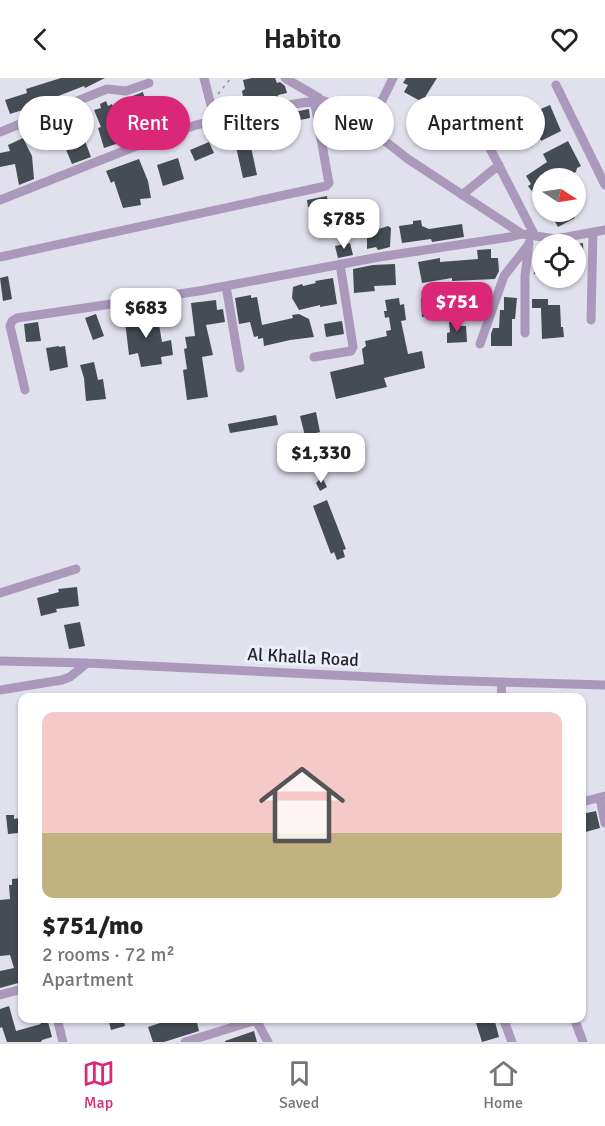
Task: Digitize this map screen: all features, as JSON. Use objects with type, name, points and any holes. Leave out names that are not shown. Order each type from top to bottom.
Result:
[{"type":"street","points":[[204,78],[209,96]]},
{"type":"street","points":[[285,78],[313,96]]},
{"type":"street","points":[[384,96],[393,78]]},
{"type":"street","points":[[0,132],[107,89],[126,91],[149,83]]},
{"type":"street","points":[[556,85],[605,185]]},
{"type":"street","points":[[0,200],[154,139],[202,125]]},
{"type":"street","points":[[394,148],[462,195],[529,237]]},
{"type":"street","points":[[0,257],[326,186],[329,183],[324,150]]},
{"type":"street","points":[[491,150],[529,237],[525,276],[525,333]]},
{"type":"street","points":[[462,195],[499,165]]},
{"type":"street","points":[[26,390],[10,326],[17,318],[225,286],[340,264],[529,237],[556,239],[605,230]]},
{"type":"street","points":[[591,320],[593,232]]},
{"type":"street","points":[[480,344],[504,276],[529,237]]},
{"type":"street","points":[[314,357],[351,351],[353,347],[340,264]]},
{"type":"street","points":[[225,286],[240,368]]},
{"type":"street","points":[[0,593],[76,569]]},
{"type":"street","name":"Al Khalla Road","points":[[0,661],[605,685]]},
{"type":"street","points":[[0,690],[62,680],[87,663]]},
{"type":"street","points":[[501,682],[502,693]]},
{"type":"street","points":[[586,801],[602,797],[605,823]]},
{"type":"street","points":[[0,994],[18,989]]},
{"type":"street","points":[[58,1023],[63,1042]]},
{"type":"street","points":[[185,1042],[244,1023]]},
{"type":"street","points":[[259,1023],[267,1042]]},
{"type":"street","points":[[505,1023],[512,1042]]},
{"type":"street","points":[[576,1023],[584,1042]]},
{"type":"path","points":[[217,96],[231,78]]},
{"type":"building","points":[[61,78],[105,78],[85,88],[84,86],[58,96],[18,96],[18,111],[10,114],[5,100],[27,93],[26,89]]},
{"type":"building","points":[[275,78],[277,83],[280,82],[285,86],[287,93],[278,96],[243,96],[242,91],[245,89],[243,80]]},
{"type":"building","points":[[406,78],[437,78],[426,96],[411,96],[404,92],[408,85],[403,83]]},
{"type":"building","points":[[143,92],[144,96],[133,96]]},
{"type":"building","points":[[106,101],[106,147],[104,148],[98,128],[101,127],[94,110],[101,108],[100,104]]},
{"type":"building","points":[[550,105],[561,131],[545,139],[545,107]]},
{"type":"building","points":[[309,109],[310,118],[301,120],[301,111]]},
{"type":"building","points":[[18,140],[18,150],[29,150],[32,156],[34,179],[19,185],[15,164],[0,167],[0,153],[10,151],[8,145]]},
{"type":"building","points":[[568,141],[581,166],[577,168],[538,168],[547,162],[543,154]]},
{"type":"building","points":[[202,145],[202,150],[213,150],[214,153],[195,161],[190,150]]},
{"type":"building","points":[[66,150],[88,150],[91,157],[72,164]]},
{"type":"building","points":[[237,150],[252,150],[257,175],[243,178]]},
{"type":"building","points":[[178,158],[184,179],[163,186],[157,165]]},
{"type":"building","points":[[139,159],[148,181],[151,198],[140,199],[141,205],[123,208],[114,181],[111,183],[106,171]]},
{"type":"building","points":[[532,172],[532,191],[528,186],[531,184],[526,176]]},
{"type":"building","points":[[327,196],[328,204],[308,207],[307,200]]},
{"type":"building","points":[[421,220],[422,226],[429,229],[462,224],[464,237],[432,242],[431,239],[402,243],[399,226]]},
{"type":"building","points":[[555,222],[567,222],[558,227]]},
{"type":"building","points":[[388,226],[391,228],[390,247],[378,250],[376,247],[367,249],[367,233]]},
{"type":"building","points":[[350,243],[353,255],[338,258],[335,246]]},
{"type":"building","points":[[491,249],[491,258],[498,258],[499,271],[495,279],[452,281],[452,278],[422,283],[418,262],[440,258],[440,262],[478,259],[477,250]]},
{"type":"building","points":[[395,264],[396,285],[374,286],[375,291],[354,293],[353,269]]},
{"type":"building","points":[[8,276],[12,299],[3,301],[0,278]]},
{"type":"building","points":[[333,278],[337,304],[299,310],[292,298],[293,287]]},
{"type":"building","points":[[251,295],[251,298],[257,297],[262,325],[293,318],[292,315],[299,314],[309,319],[314,337],[264,346],[263,338],[254,337],[250,322],[239,324],[235,298]]},
{"type":"building","points":[[447,295],[449,315],[422,317],[421,298]]},
{"type":"building","points":[[504,297],[517,298],[515,319],[512,319],[512,346],[491,346],[493,328],[499,328],[500,310],[504,310]]},
{"type":"building","points":[[399,298],[400,305],[404,304],[406,320],[401,321],[408,354],[422,351],[425,368],[384,378],[387,387],[336,399],[330,372],[364,364],[362,349],[366,346],[365,341],[387,336],[386,331],[391,330],[389,317],[385,318],[384,311],[387,311],[385,300]]},
{"type":"building","points":[[532,299],[548,299],[548,305],[560,305],[564,337],[542,339],[541,308],[532,308]]},
{"type":"building","points":[[216,300],[217,310],[223,309],[225,322],[206,325],[213,355],[202,357],[208,397],[187,400],[183,370],[187,369],[185,337],[195,336],[191,303]]},
{"type":"building","points":[[132,312],[133,317],[157,313],[162,342],[171,340],[173,355],[161,357],[162,364],[141,367],[138,353],[129,355],[124,313]]},
{"type":"building","points":[[96,314],[104,336],[93,340],[85,318]]},
{"type":"building","points":[[342,321],[344,334],[326,337],[324,324]]},
{"type":"building","points":[[459,321],[460,326],[466,326],[467,342],[447,343],[447,333],[450,332],[449,322]]},
{"type":"building","points":[[38,322],[41,341],[26,342],[24,324]]},
{"type":"building","points":[[65,346],[68,367],[50,371],[46,348]]},
{"type":"building","points":[[94,362],[98,380],[103,379],[106,399],[86,401],[84,378],[80,365]]},
{"type":"building","points":[[316,412],[320,432],[305,436],[300,416]]},
{"type":"building","points":[[276,415],[278,425],[230,433],[228,424]]},
{"type":"building","points":[[322,477],[327,487],[320,491],[316,483]]},
{"type":"building","points":[[327,500],[346,549],[343,550],[345,557],[337,560],[334,552],[331,554],[313,506]]},
{"type":"building","points":[[77,587],[79,606],[56,609],[57,612],[41,616],[37,598],[59,592],[58,589]]},
{"type":"building","points":[[80,622],[85,646],[69,649],[64,625]]},
{"type":"building","points":[[596,811],[600,828],[586,832],[586,813]]},
{"type":"building","points":[[6,815],[14,815],[14,819],[18,818],[18,833],[8,834]]},
{"type":"building","points":[[18,878],[18,983],[0,988],[0,971],[14,968],[10,955],[0,956],[0,900],[10,899],[9,885],[12,885],[12,879]]},
{"type":"building","points":[[9,1006],[16,1031],[41,1023],[48,1023],[52,1037],[41,1042],[7,1042],[2,1027],[0,1028],[0,1009]]},
{"type":"building","points":[[109,1023],[124,1023],[125,1026],[111,1030]]},
{"type":"building","points":[[160,1023],[197,1023],[199,1031],[164,1042],[153,1042],[148,1027]]},
{"type":"building","points":[[476,1023],[495,1023],[499,1037],[482,1042]]},
{"type":"building","points":[[254,1031],[257,1042],[225,1042],[225,1041]]}]
